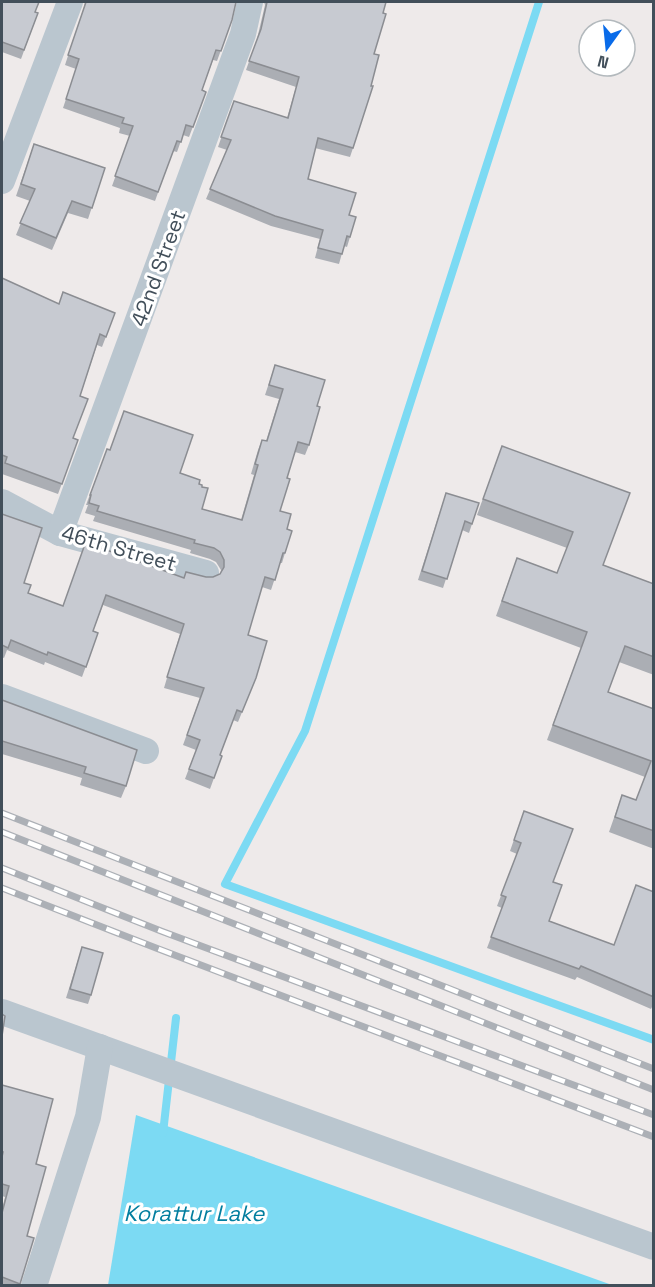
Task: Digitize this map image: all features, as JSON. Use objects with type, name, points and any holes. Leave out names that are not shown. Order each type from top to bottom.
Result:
[{"type":"street","points":[[2,181],[70,2]]},
{"type":"street","name":"42nd Street","points":[[60,533],[243,34],[250,2]]},
{"type":"street","name":"46th Street","points":[[2,502],[60,533],[206,573]]},
{"type":"street","points":[[2,697],[146,751]]},
{"type":"street","points":[[2,1012],[654,1247]]},
{"type":"street","points":[[34,1286],[88,1117],[100,1047]]},
{"type":"water","name":"Korattur Lake","points":[[136,1115],[612,1285],[108,1285]]},
{"type":"building","points":[[2,2],[39,2],[35,12],[38,13],[24,50],[2,42]]},
{"type":"building","points":[[86,2],[236,2],[221,51],[216,50],[202,90],[206,92],[193,127],[186,125],[181,142],[177,141],[158,192],[115,176],[133,126],[122,123],[124,118],[66,99],[79,59],[68,55]]},
{"type":"building","points":[[267,2],[386,2],[383,13],[386,14],[374,54],[379,55],[371,86],[373,86],[353,148],[318,138],[308,179],[356,193],[349,215],[356,217],[342,254],[318,248],[323,230],[275,216],[210,189],[231,140],[221,137],[234,101],[288,118],[299,77],[249,61],[261,29]]},
{"type":"building","points":[[34,144],[105,168],[92,208],[72,201],[56,238],[20,223],[35,189],[21,184]]},
{"type":"building","points":[[2,278],[59,304],[63,292],[115,313],[106,337],[100,334],[80,396],[88,399],[73,438],[78,440],[62,484],[5,463],[7,457],[2,455]]},
{"type":"building","points":[[275,365],[325,380],[309,445],[298,442],[287,478],[290,479],[280,511],[291,514],[287,529],[292,531],[275,580],[265,577],[248,635],[267,641],[256,678],[242,712],[237,710],[214,778],[189,769],[200,740],[187,735],[204,688],[167,677],[184,624],[106,595],[93,631],[98,633],[86,667],[48,652],[47,655],[11,640],[8,648],[2,645],[2,514],[42,528],[24,583],[31,585],[28,593],[63,606],[85,544],[184,578],[186,572],[206,577],[220,574],[224,567],[224,560],[220,552],[214,548],[194,543],[195,540],[97,511],[99,506],[89,503],[90,495],[124,411],[193,435],[180,473],[200,480],[199,484],[202,487],[208,488],[202,509],[242,520],[258,465],[255,464],[262,440],[267,441],[283,389],[269,385]]},
{"type":"building","points":[[502,446],[630,493],[603,565],[654,584],[654,657],[625,646],[608,692],[654,709],[654,831],[615,817],[622,795],[636,800],[651,761],[553,725],[587,632],[502,601],[517,558],[557,573],[573,532],[483,499]]},
{"type":"building","points":[[446,493],[479,503],[472,524],[465,521],[447,579],[422,571]]},
{"type":"building","points":[[2,700],[137,750],[126,786],[84,773],[86,767],[2,741]]},
{"type":"building","points":[[524,811],[573,829],[553,882],[562,885],[549,921],[614,945],[636,885],[654,892],[654,997],[581,966],[579,969],[491,937],[506,897],[501,895],[521,843],[514,840]]},
{"type":"building","points":[[82,947],[103,953],[91,995],[70,989]]},
{"type":"building","points":[[2,1014],[5,1016],[2,1036]]},
{"type":"building","points":[[2,1085],[53,1099],[36,1164],[46,1167],[27,1236],[34,1238],[20,1284],[2,1277],[2,1213],[9,1186],[2,1184]]},
{"type":"waterway","points":[[539,2],[305,731],[225,884],[654,1040]]},
{"type":"waterway","points":[[163,1133],[176,1018]]},
{"type":"railway","points":[[2,813],[654,1069]]},
{"type":"railway","points":[[2,832],[654,1090]]},
{"type":"railway","points":[[2,868],[161,931],[654,1115]]},
{"type":"railway","points":[[2,888],[654,1137]]}]
